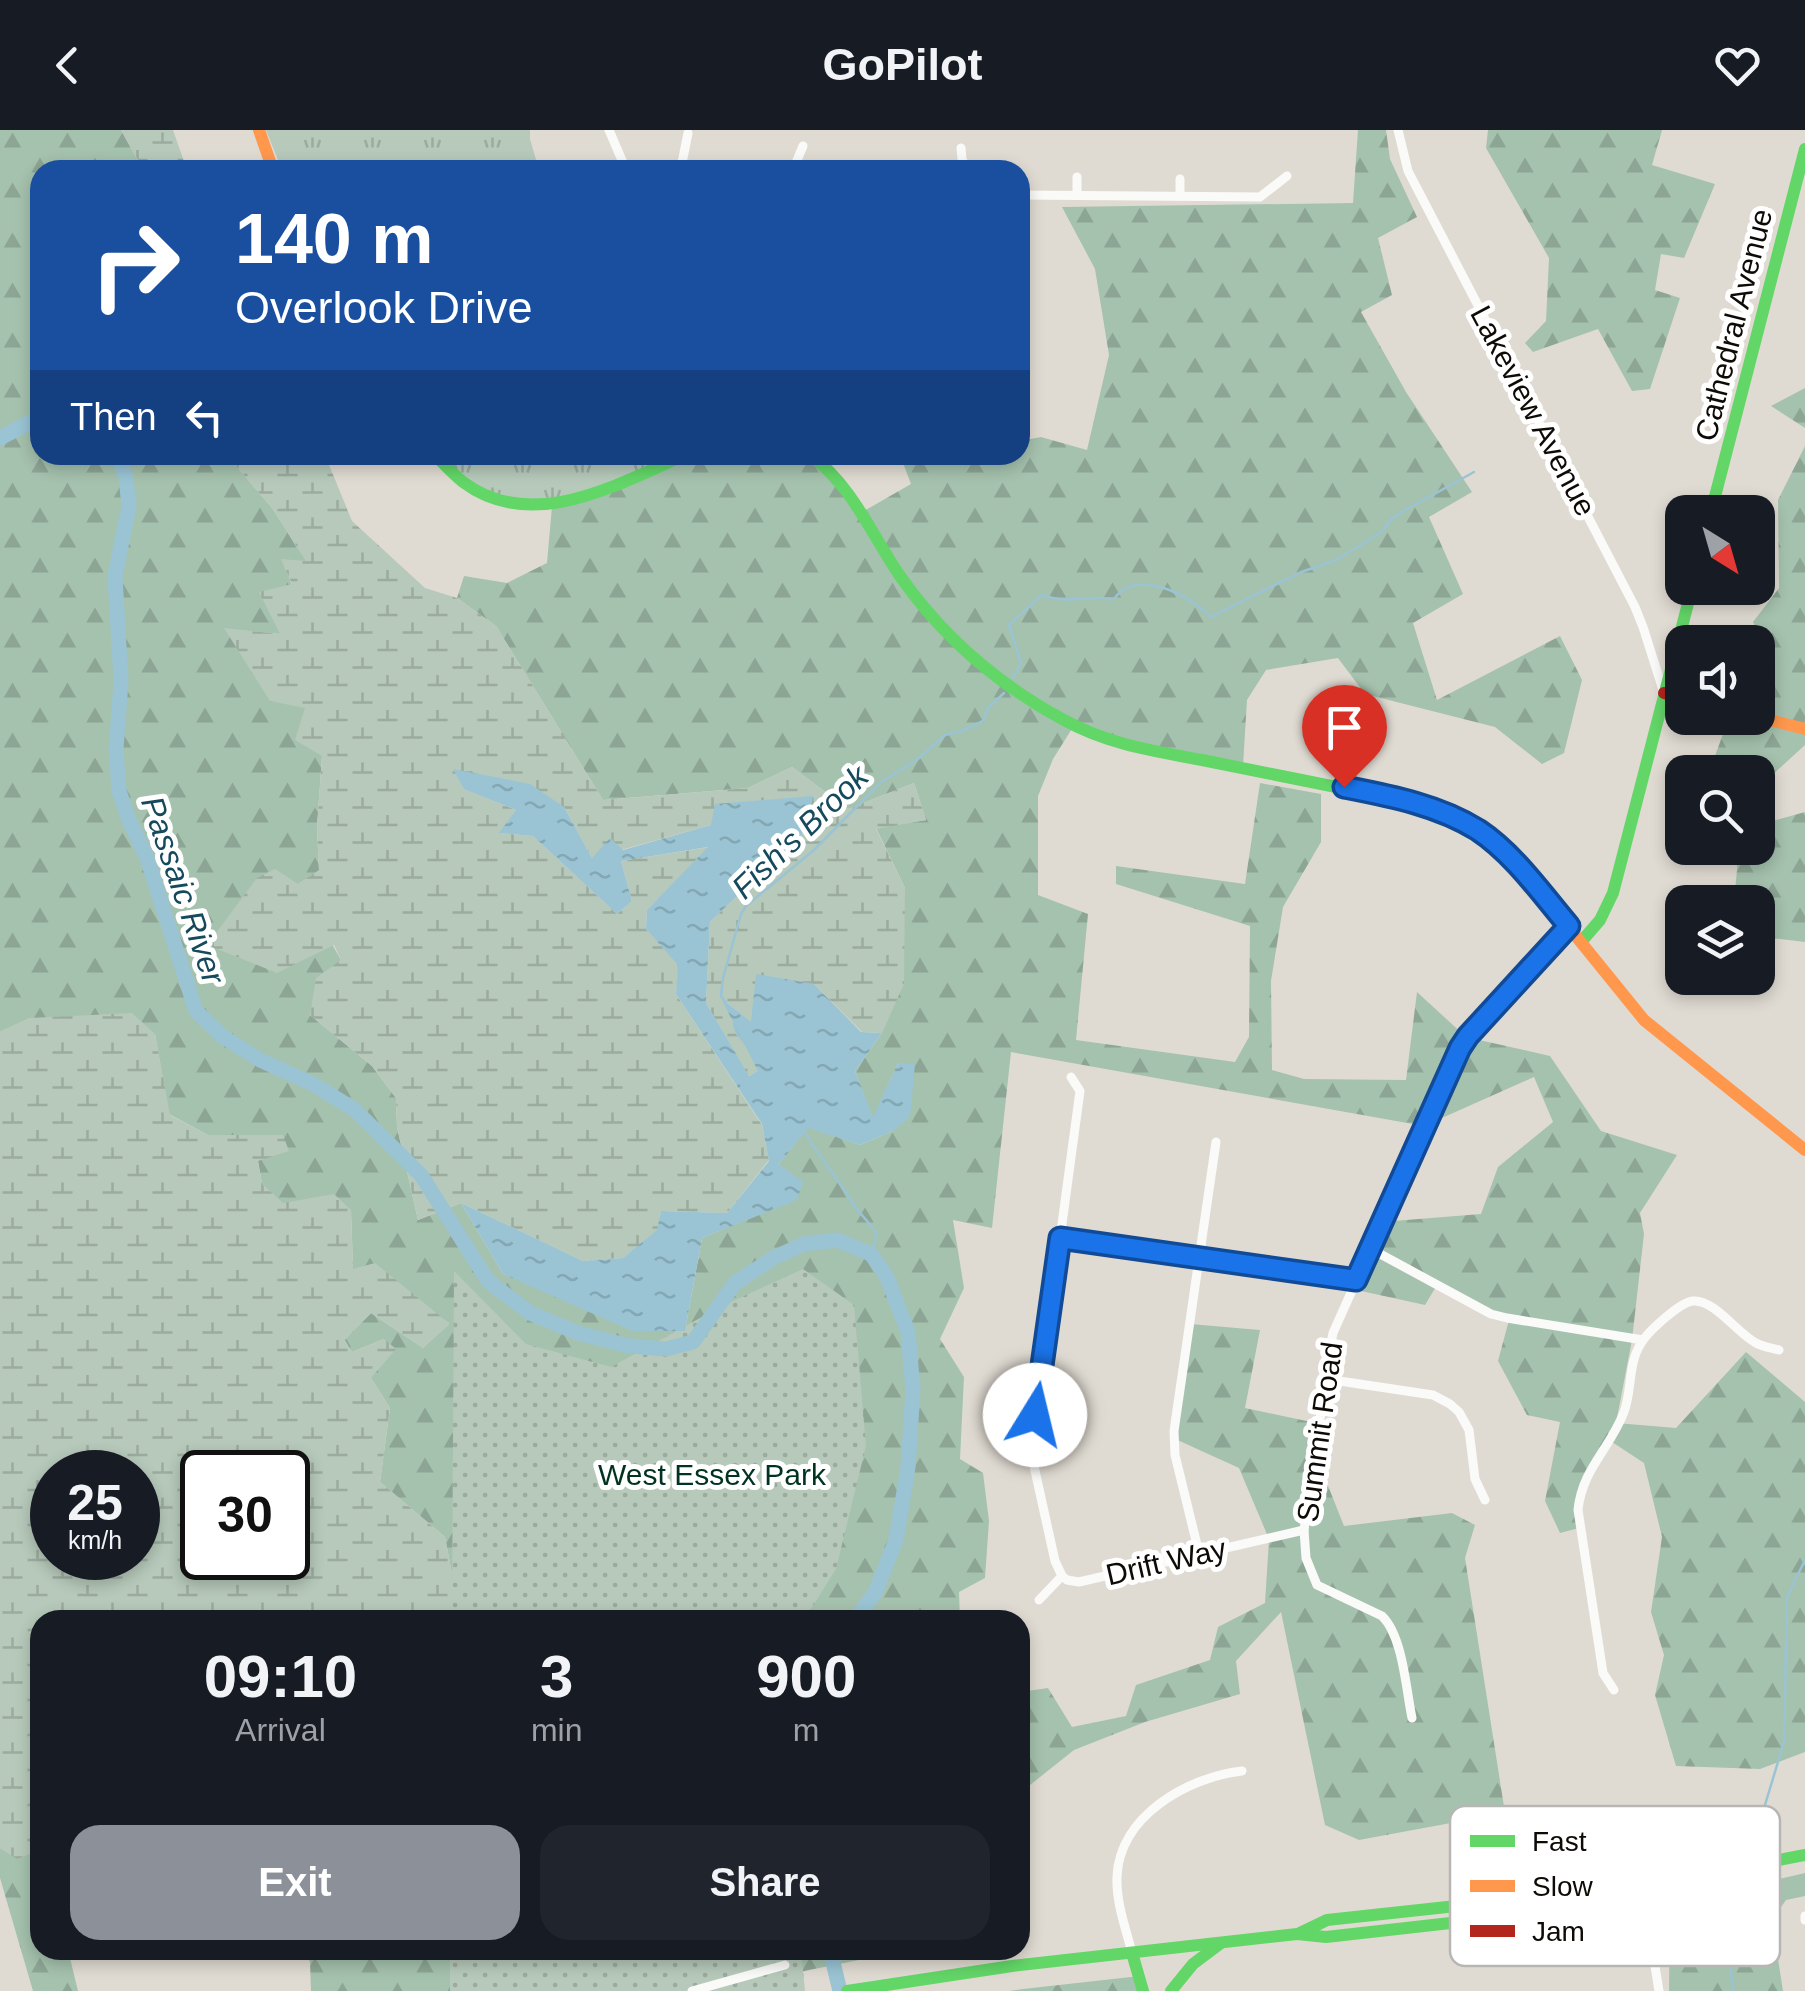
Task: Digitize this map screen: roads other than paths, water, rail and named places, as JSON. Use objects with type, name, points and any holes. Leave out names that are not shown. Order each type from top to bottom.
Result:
[{"type":"street","points":[[259,130],[270,160]]},
{"type":"street","points":[[609,130],[622,160]]},
{"type":"street","name":"Lakeview Avenue","points":[[1398,130],[1408,171],[1634,607],[1664,693]]},
{"type":"street","points":[[687,160],[688,133]]},
{"type":"street","points":[[797,160],[803,146]]},
{"type":"street","points":[[960,148],[963,160]]},
{"type":"street","name":"Cathedral Avenue","points":[[1715,495],[1805,149]]},
{"type":"street","points":[[1030,195],[1260,197],[1287,176]]},
{"type":"street","points":[[1077,177],[1078,195]]},
{"type":"street","points":[[1180,180],[1180,196]]},
{"type":"street","points":[[444,465],[476,490],[510,502],[546,506],[590,496],[661,465]]},
{"type":"street","points":[[825,465],[836,476],[920,603],[948,635],[985,667],[1081,730],[1119,744],[1380,794],[1464,823],[1494,843],[1530,880],[1644,1020],[1805,1150]]},
{"type":"street","points":[[1581,942],[1610,903],[1687,605]]},
{"type":"street","points":[[1775,721],[1805,729]]},
{"type":"street","points":[[1569,926],[1460,1048],[1371,1249],[1491,1314],[1643,1340]]},
{"type":"street","points":[[1062,1576],[1055,1560],[1032,1445],[1080,1092],[1071,1077]]},
{"type":"street","points":[[1199,1553],[1174,1443],[1216,1142]]},
{"type":"street","points":[[1060,1238],[1356,1280]]},
{"type":"street","name":"Summit Road","points":[[1371,1249],[1333,1334],[1304,1530],[1306,1558],[1318,1584],[1382,1616],[1394,1630],[1412,1718]]},
{"type":"street","points":[[1614,1690],[1603,1670],[1578,1510],[1588,1473],[1624,1411],[1635,1357],[1643,1340],[1682,1305],[1694,1301],[1706,1304],[1756,1344],[1779,1350]]},
{"type":"street","points":[[1326,1379],[1432,1395],[1450,1404],[1469,1430],[1476,1479],[1485,1500]]},
{"type":"street","name":"Drift Way","points":[[1039,1600],[1062,1576],[1079,1582],[1304,1530]]},
{"type":"street","points":[[1143,1991],[1118,1894],[1122,1848],[1163,1800],[1192,1783],[1242,1771]]},
{"type":"street","points":[[1780,1860],[1805,1855]]},
{"type":"street","points":[[847,1991],[1012,1966],[1298,1934],[1326,1936],[1450,1923]]},
{"type":"street","points":[[1171,1991],[1195,1963],[1222,1943]]},
{"type":"street","points":[[692,1991],[785,1965]]},
{"type":"street","points":[[1655,1966],[1659,1991]]},
{"type":"water","points":[[453,769],[530,784],[564,807],[592,858],[610,838],[623,850],[711,825],[715,804],[813,796],[807,829],[710,922],[706,1003],[749,1076],[758,1071],[721,998],[751,1022],[756,974],[814,984],[861,1032],[882,1033],[855,1071],[873,1117],[898,1063],[915,1064],[910,1117],[893,1131],[860,1145],[808,1128],[779,1164],[803,1182],[797,1200],[702,1238],[685,1331],[632,1331],[503,1274],[461,1203],[583,1261],[623,1258],[657,1230],[661,1211],[727,1213],[769,1161],[762,1124],[676,994],[678,965],[646,929],[647,910],[708,847],[621,861],[632,901],[617,914],[533,836],[499,833],[516,810],[464,789]]},
{"type":"waterway","name":"Passaic River","points":[[0,438],[30,422]]},
{"type":"waterway","name":"Passaic River","points":[[121,465],[129,506],[115,576],[121,682],[116,749],[119,791],[147,858],[196,1011],[222,1036],[260,1060],[313,1084],[355,1110],[421,1175],[488,1281],[530,1313],[578,1333],[629,1346],[666,1349],[693,1342],[735,1283],[775,1257],[804,1244],[837,1240],[871,1254],[887,1277],[908,1332],[913,1390],[908,1467],[896,1540],[875,1593],[862,1610]]},
{"type":"waterway","name":"Fish's Brook","points":[[1013,678],[1021,663],[1009,625],[1042,595],[1059,599],[1114,599],[1136,585],[1149,585],[1177,593],[1211,617],[1301,572],[1334,561],[1382,532],[1402,512],[1474,472]]},
{"type":"waterway","name":"Fish's Brook","points":[[726,1003],[721,996],[723,978],[746,906],[814,850],[881,782],[918,759],[945,735],[983,721],[988,708],[1004,693]]},
{"type":"waterway","name":"Fish's Brook","points":[[734,1024],[745,1043]]},
{"type":"waterway","name":"Fish's Brook","points":[[805,1133],[877,1235],[871,1254]]},
{"type":"waterway","points":[[1765,1806],[1784,1742],[1787,1597],[1805,1560]]},
{"type":"waterway","name":"Passaic River","points":[[832,1960],[840,1991]]},
{"type":"waterway","points":[[1730,1966],[1733,1991]]},
{"type":"park label","name":"West Essex Park","points":[[712,1475]]}]
